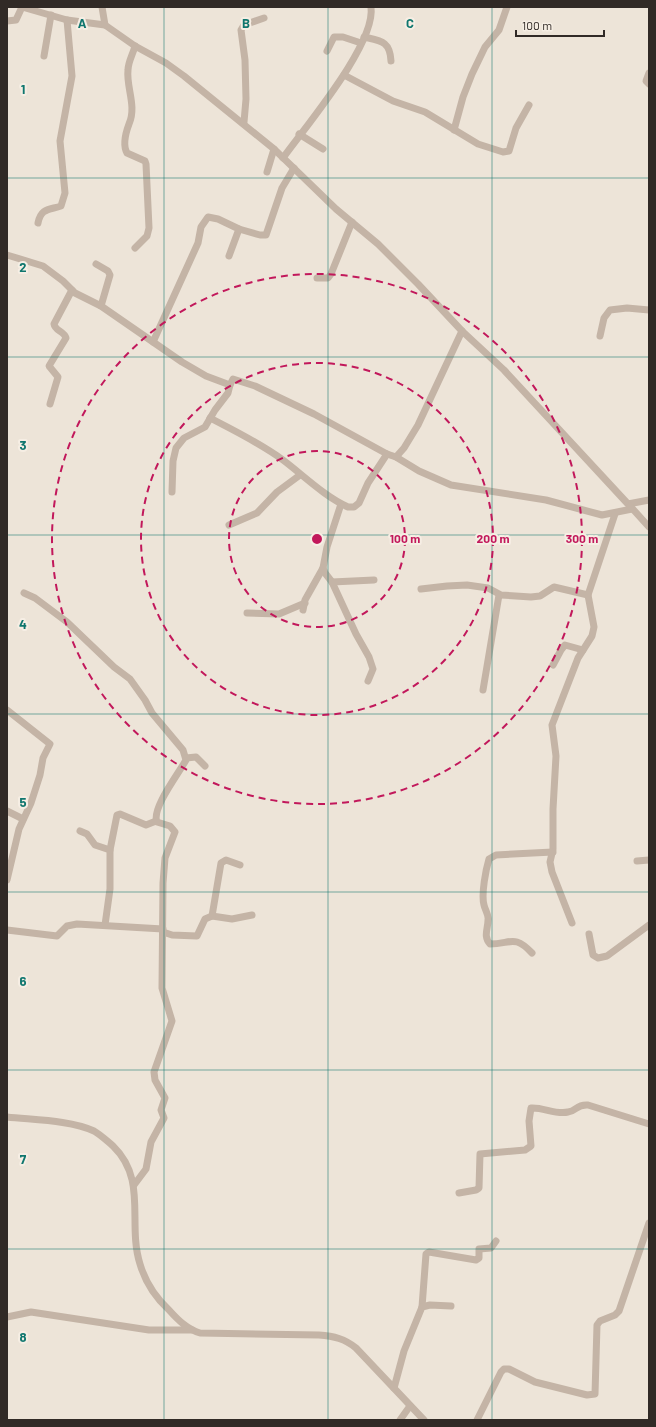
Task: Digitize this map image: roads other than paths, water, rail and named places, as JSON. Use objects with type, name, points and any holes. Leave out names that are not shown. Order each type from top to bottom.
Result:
[{"type":"street","points":[[7,22],[16,20],[22,7],[67,20],[105,25],[135,46],[162,60],[244,122],[274,148],[282,158],[410,275],[462,331],[504,370],[649,527]]},
{"type":"street","points":[[102,7],[105,25]]},
{"type":"street","points":[[282,158],[344,75],[362,40],[371,16],[371,7]]},
{"type":"street","points":[[454,130],[463,97],[472,74],[485,47],[499,30],[507,7]]},
{"type":"street","points":[[44,56],[50,15]]},
{"type":"street","points":[[244,122],[246,99],[245,60],[241,30],[244,25],[264,18]]},
{"type":"street","points":[[38,223],[41,214],[46,209],[61,206],[65,193],[60,141],[72,76],[67,20]]},
{"type":"street","points":[[326,51],[334,37],[378,40],[387,45],[390,50],[391,61]]},
{"type":"street","points":[[135,46],[128,71],[131,105],[129,124],[126,128],[125,152],[130,156],[145,161],[146,164],[149,228],[147,236],[135,248]]},
{"type":"street","points":[[649,73],[646,80],[649,84]]},
{"type":"street","points":[[344,75],[393,101],[426,112],[478,144],[506,152],[509,149],[522,114],[529,105]]},
{"type":"street","points":[[300,134],[323,149]]},
{"type":"street","points":[[267,172],[274,148]]},
{"type":"street","points":[[153,342],[198,243],[204,221],[208,217],[212,217],[260,235],[267,233],[282,188],[294,168]]},
{"type":"street","points":[[317,278],[328,278],[331,274],[352,222]]},
{"type":"street","points":[[228,256],[239,228]]},
{"type":"street","points":[[7,255],[43,266],[72,290],[101,306],[206,376],[230,385]]},
{"type":"street","points":[[96,264],[108,271],[110,275],[101,306]]},
{"type":"street","points":[[50,404],[58,377],[49,366],[66,338],[64,333],[55,328],[54,324],[72,290]]},
{"type":"street","points":[[600,336],[604,318],[610,310],[627,308],[649,310]]},
{"type":"street","points":[[396,457],[404,448],[418,425],[462,331]]},
{"type":"street","points":[[172,492],[173,466],[176,448],[184,438],[205,427],[228,392],[233,379],[256,386],[314,414],[387,454],[396,457],[419,471],[451,485],[546,500],[593,514],[615,514],[649,500]]},
{"type":"street","points":[[210,418],[262,446],[282,459],[300,475],[341,504],[350,507],[358,504],[370,479],[387,454]]},
{"type":"street","points":[[229,525],[257,513],[277,492],[300,475]]},
{"type":"street","points":[[247,614],[279,614],[304,606],[323,568],[327,547],[341,504]]},
{"type":"street","points":[[572,923],[552,872],[550,862],[553,852],[553,802],[556,756],[552,725],[583,650],[590,642],[594,632],[588,595],[615,514]]},
{"type":"street","points":[[323,568],[332,582],[371,661],[373,669],[368,681]]},
{"type":"street","points":[[332,582],[374,580]]},
{"type":"street","points":[[421,589],[447,586],[466,586],[488,588],[499,595],[539,596],[554,587],[588,595]]},
{"type":"street","points":[[24,593],[35,598],[67,622],[114,667],[130,679],[146,700],[152,713],[182,750],[186,758]]},
{"type":"street","points":[[483,690],[499,595]]},
{"type":"street","points":[[553,665],[561,650],[566,646],[583,650]]},
{"type":"street","points":[[7,710],[50,744],[43,758],[40,775],[31,803],[23,819],[7,880]]},
{"type":"street","points":[[186,758],[196,758],[205,766]]},
{"type":"street","points":[[156,821],[156,816],[161,802],[186,758]]},
{"type":"street","points":[[7,811],[23,819]]},
{"type":"street","points":[[105,925],[110,889],[110,850],[117,815],[120,814],[146,825],[156,821],[170,826],[175,832],[164,866],[162,988],[172,1021],[154,1072],[155,1080],[165,1098],[161,1110],[164,1118],[151,1142],[146,1169],[134,1185]]},
{"type":"street","points":[[80,831],[87,834],[95,845],[110,850]]},
{"type":"street","points":[[532,953],[518,942],[489,943],[486,932],[488,920],[483,904],[487,867],[489,859],[496,855],[553,852]]},
{"type":"street","points":[[212,916],[221,863],[226,860],[240,865]]},
{"type":"street","points":[[637,861],[649,860]]},
{"type":"street","points":[[7,930],[57,936],[69,925],[105,925],[163,930],[195,936],[198,934],[205,919],[212,916],[232,919],[252,915]]},
{"type":"street","points":[[589,934],[593,955],[598,958],[607,956],[649,925]]},
{"type":"street","points":[[459,1193],[476,1190],[479,1188],[480,1154],[525,1150],[531,1146],[529,1121],[531,1108],[565,1113],[571,1112],[581,1105],[588,1105],[649,1124]]},
{"type":"street","points":[[7,1117],[76,1125],[93,1130],[101,1135],[118,1152],[127,1163],[134,1185],[140,1264],[147,1281],[157,1298],[179,1320],[192,1330],[200,1333],[319,1334],[336,1337],[349,1342],[424,1420]]},
{"type":"street","points":[[478,1420],[501,1372],[504,1369],[535,1382],[587,1395],[595,1394],[598,1322],[615,1315],[619,1310],[649,1223]]},
{"type":"street","points":[[394,1388],[404,1351],[422,1307],[426,1254],[429,1252],[476,1260],[479,1258],[479,1249],[491,1248],[496,1242]]},
{"type":"street","points":[[422,1307],[426,1305],[451,1306]]},
{"type":"street","points":[[7,1317],[31,1312],[149,1330],[192,1330]]},
{"type":"street","points":[[400,1420],[410,1406]]}]
